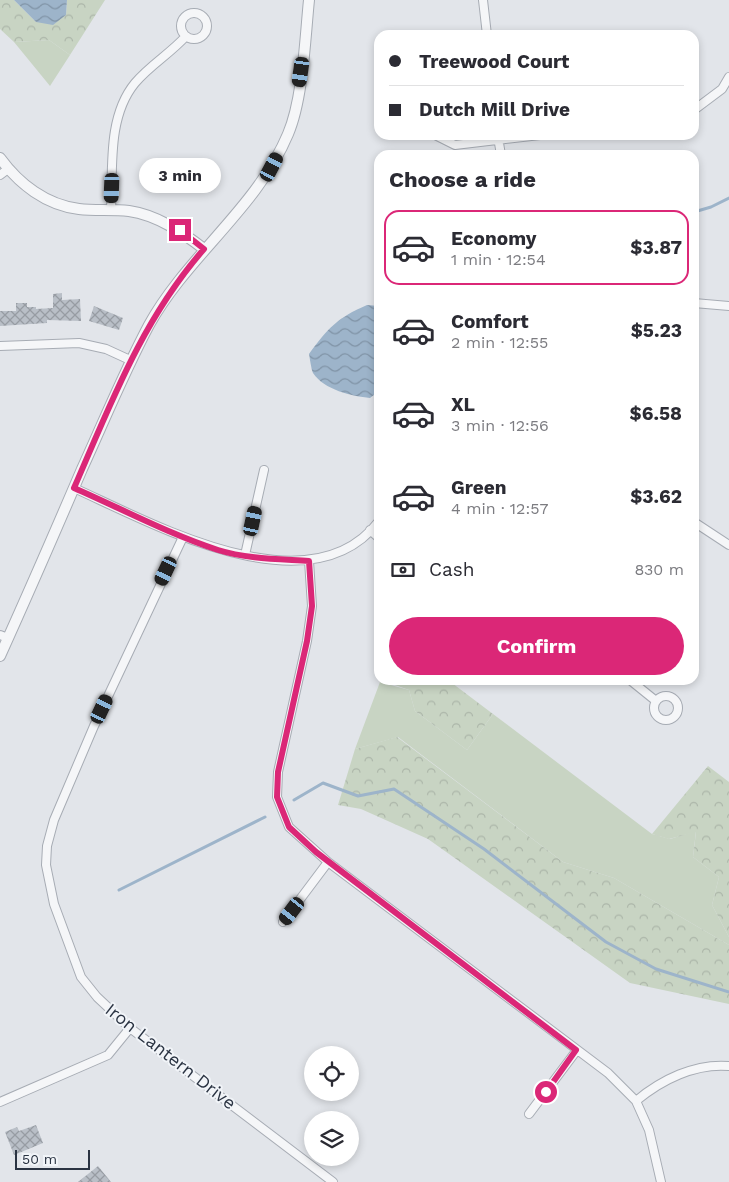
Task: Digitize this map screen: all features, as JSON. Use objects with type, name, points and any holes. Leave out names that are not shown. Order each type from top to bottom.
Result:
[{"type":"street","points":[[0,656],[4,637],[74,488],[130,360],[158,308],[204,249],[255,190],[272,167],[290,132],[297,100],[309,0]]},
{"type":"street","points":[[483,0],[486,30]]},
{"type":"street","points":[[111,210],[113,144],[121,107],[134,84],[186,36]]},
{"type":"street","points":[[699,106],[722,89],[729,77]]},
{"type":"street","points":[[445,140],[455,145],[486,140]]},
{"type":"street","points":[[0,158],[4,172],[40,196],[78,209],[111,210],[139,214],[180,230],[204,249]]},
{"type":"street","points":[[699,303],[729,306]]},
{"type":"street","points":[[0,346],[78,343],[106,349],[130,360]]},
{"type":"street","points":[[245,555],[264,470]]},
{"type":"street","points":[[74,488],[183,537],[220,550],[245,555],[309,561],[342,550],[374,526]]},
{"type":"street","points":[[699,525],[729,545]]},
{"type":"street","points":[[370,530],[374,534]]},
{"type":"street","name":"Iron Lantern Drive","points":[[183,537],[94,726],[54,820],[47,846],[46,865],[54,904],[81,977],[97,997],[130,1028],[333,1182]]},
{"type":"street","points":[[309,561],[312,606],[307,641],[278,772],[277,797],[289,827],[328,862],[608,1073],[636,1101],[648,1130],[661,1182]]},
{"type":"street","points":[[636,685],[656,700]]},
{"type":"street","points":[[283,922],[328,862]]},
{"type":"street","points":[[0,1102],[108,1055],[130,1028]]},
{"type":"street","points":[[528,1114],[576,1050]]},
{"type":"street","points":[[636,1101],[650,1089],[691,1069],[729,1066]]},
{"type":"green space","points":[[0,0],[14,0],[36,22],[66,15],[67,0],[105,0],[70,55],[49,40],[14,42],[0,29]]},
{"type":"green space","points":[[49,40],[70,55],[50,86],[14,42]]},
{"type":"green space","points":[[379,685],[391,685],[409,690],[415,711],[467,750],[493,714],[652,834],[670,839],[696,831],[693,857],[719,877],[712,905],[729,937],[729,945],[614,878],[563,862],[398,737],[355,749]]},
{"type":"green space","points":[[395,685],[455,685],[493,714],[467,750],[415,711],[409,690]]},
{"type":"green space","points":[[397,737],[563,862],[614,878],[729,945],[729,1004],[630,983],[428,839],[361,809],[338,805],[355,749]]},
{"type":"green space","points":[[708,766],[729,782],[729,937],[712,905],[719,877],[693,857],[696,832],[669,839],[652,834]]},
{"type":"water","points":[[14,0],[67,0],[66,15],[53,25],[36,22]]},
{"type":"water","points":[[367,305],[374,306],[374,395],[370,398],[347,394],[331,388],[318,379],[313,373],[311,366],[309,354],[322,337],[340,319]]},
{"type":"building","points":[[62,293],[62,300],[80,299],[81,321],[47,320],[47,323],[0,326],[0,311],[16,311],[16,303],[27,303],[27,307],[36,307],[36,309],[53,308],[53,294]]},
{"type":"building","points":[[94,306],[123,318],[119,330],[89,321]]},
{"type":"building","points":[[36,1125],[43,1143],[14,1155],[5,1132],[17,1127],[19,1131]]},
{"type":"building","points":[[98,1166],[111,1182],[78,1182]]},
{"type":"waterway","points":[[699,211],[729,198]]},
{"type":"waterway","points":[[294,800],[323,783],[358,796],[394,789],[484,849],[606,942],[656,969],[729,992]]},
{"type":"waterway","points":[[119,890],[265,817]]},
{"type":"route","points":[[180,230],[204,249],[158,308],[130,360],[74,488],[183,537],[220,550],[256,557],[309,561],[312,606],[300,681],[278,772],[277,797],[281,811],[289,827],[316,852],[576,1050],[546,1092]]}]
